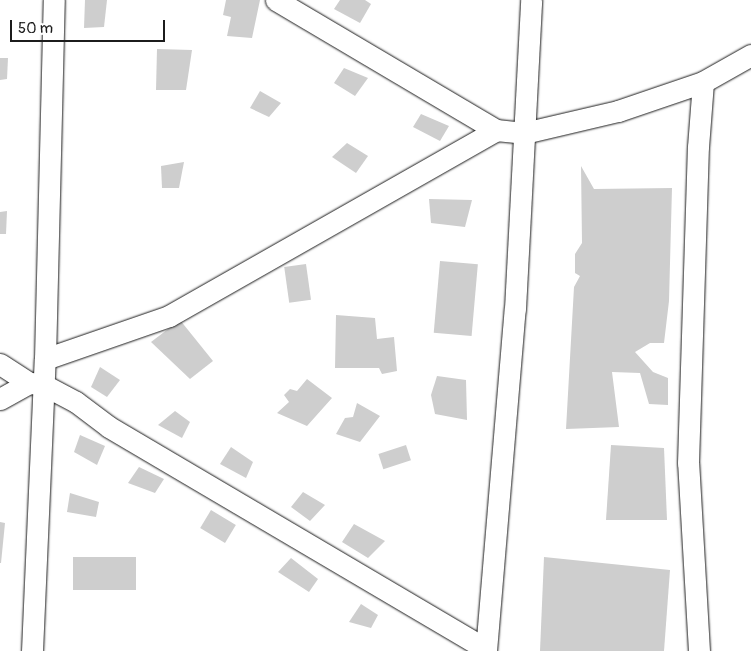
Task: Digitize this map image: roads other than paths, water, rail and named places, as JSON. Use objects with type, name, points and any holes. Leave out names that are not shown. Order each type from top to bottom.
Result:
[{"type":"street","points":[[32,651],[36,383],[44,359],[54,0]]},
{"type":"street","points":[[276,0],[496,130],[524,133],[618,111],[703,82],[751,55]]},
{"type":"street","points":[[0,364],[76,402],[109,427],[477,644],[515,309],[531,0]]},
{"type":"street","points":[[699,651],[688,463],[698,157],[703,82]]},
{"type":"street","points":[[44,359],[169,316],[496,130]]},
{"type":"street","points":[[0,399],[36,383]]}]
